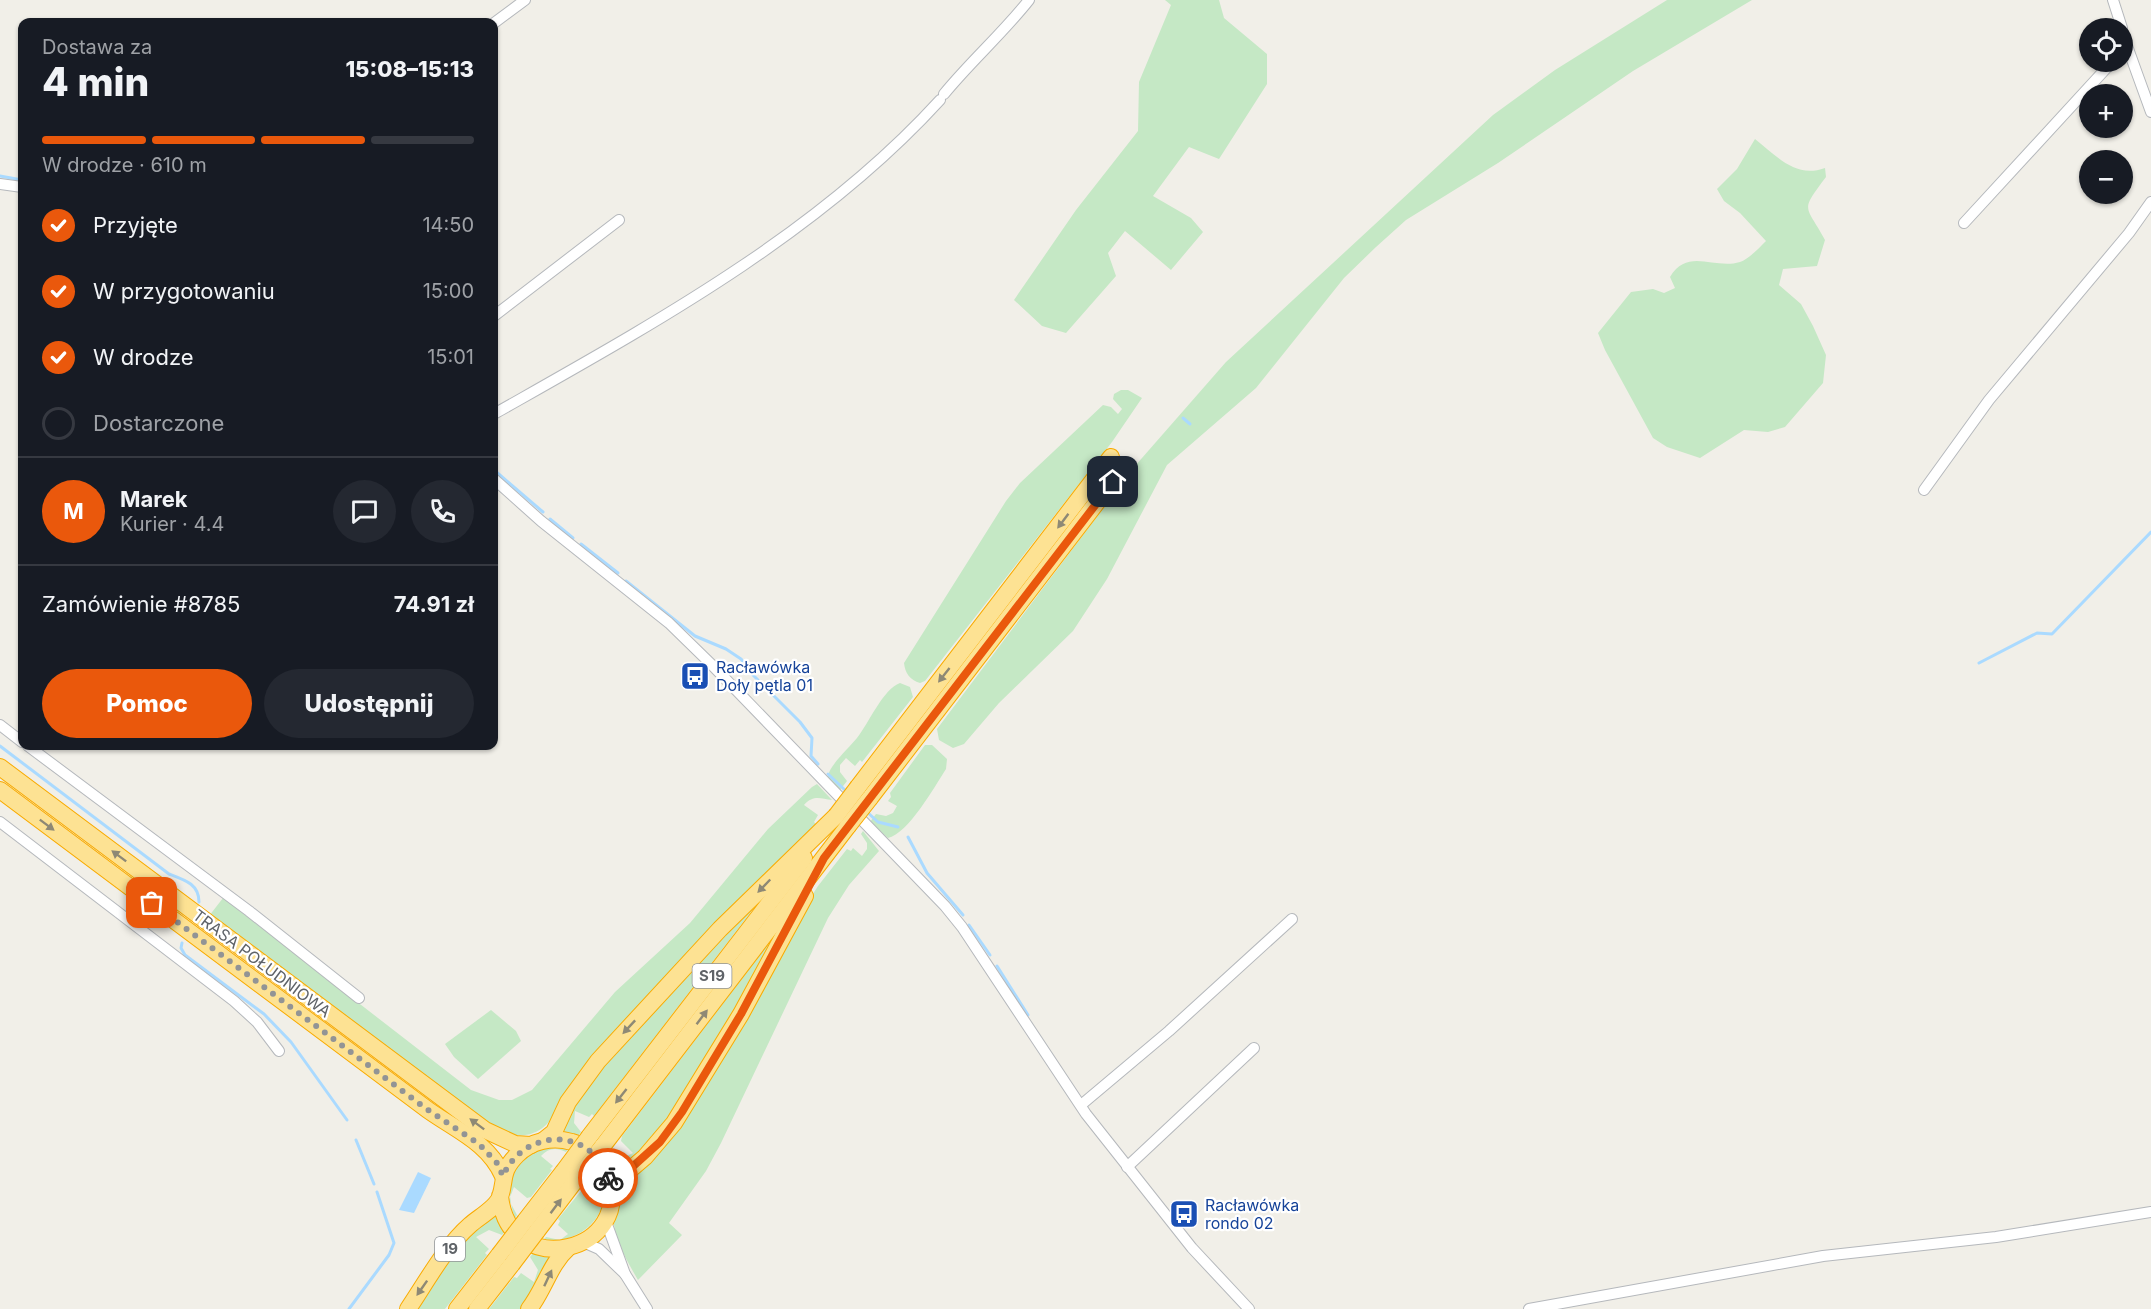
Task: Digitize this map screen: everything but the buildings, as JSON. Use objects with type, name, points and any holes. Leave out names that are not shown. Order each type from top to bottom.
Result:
[{"type":"highway","name":"S19","points":[[596,1142],[1118,462]]},
{"type":"highway","name":"TRASA POŁUDNIOWA","points":[[0,767],[485,1130],[507,1141],[537,1143]]},
{"type":"highway","name":"TRASA POŁUDNIOWA","points":[[0,790],[428,1110],[479,1144],[497,1163],[503,1176]]},
{"type":"highway","name":"S19","points":[[457,1309],[505,1260],[569,1176],[824,858],[842,821]]},
{"type":"highway","points":[[576,1245],[549,1249],[525,1240],[507,1221],[500,1196],[503,1176],[514,1158],[554,1132],[559,1117],[581,1081],[720,928],[842,821]]},
{"type":"highway","points":[[610,1187],[653,1149],[674,1123],[741,1014],[824,858]]},
{"type":"highway","points":[[529,1309],[544,1286],[554,1264],[576,1245],[594,1234],[605,1219],[610,1206],[610,1187],[604,1167],[590,1151],[572,1142],[537,1143]]},
{"type":"highway","name":"19","points":[[408,1309],[454,1243],[500,1196]]},
{"type":"highway","name":"S19","points":[[477,1309],[505,1260]]},
{"type":"street","points":[[498,20],[525,0]]},
{"type":"street","points":[[498,412],[679,306],[763,251],[868,170],[915,127],[1029,0]]},
{"type":"street","points":[[2115,1],[2119,18]]},
{"type":"street","points":[[2133,68],[2151,112]]},
{"type":"street","points":[[1964,223],[2103,72]]},
{"type":"street","points":[[0,184],[18,187]]},
{"type":"street","points":[[1924,490],[1989,400],[2129,233],[2151,202]]},
{"type":"street","points":[[498,313],[619,220]]},
{"type":"street","points":[[498,483],[525,508],[674,628],[724,676],[916,875],[962,927],[1081,1106],[1127,1167],[1192,1248],[1246,1305],[1260,1309]]},
{"type":"street","points":[[0,725],[18,739]]},
{"type":"street","points":[[33,750],[249,911],[359,999]]},
{"type":"street","points":[[0,822],[234,1001],[257,1022],[279,1051]]},
{"type":"street","points":[[1081,1106],[1169,1031],[1292,919]]},
{"type":"street","points":[[1127,1167],[1254,1048]]},
{"type":"street","points":[[1529,1309],[1823,1256],[2008,1235],[2151,1212]]},
{"type":"street","points":[[605,1219],[626,1274],[647,1309]]},
{"type":"street","points":[[576,1245],[599,1249],[626,1274]]},
{"type":"green space","points":[[1165,0],[1219,0],[1224,18],[1267,54],[1267,84],[1219,159],[1189,147],[1153,196],[1191,218],[1203,232],[1171,270],[1125,231],[1108,253],[1116,276],[1066,333],[1042,326],[1014,300],[1076,210],[1138,131],[1139,82],[1171,5]]},
{"type":"green space","points":[[1667,0],[1752,0],[1633,71],[1498,163],[1406,220],[1376,247],[1344,278],[1256,388],[1167,465],[1107,579],[1073,631],[999,703],[964,744],[953,748],[939,740],[937,729],[1135,466],[1226,362],[1493,115],[1555,70]]},
{"type":"green space","points":[[1755,139],[1779,159],[1795,168],[1814,171],[1825,168],[1826,177],[1812,197],[1808,208],[1825,240],[1817,266],[1783,269],[1779,285],[1801,304],[1813,326],[1826,355],[1823,383],[1785,427],[1768,432],[1744,430],[1700,458],[1667,447],[1653,438],[1598,333],[1631,292],[1653,289],[1664,293],[1675,288],[1670,277],[1677,268],[1685,263],[1693,261],[1721,264],[1740,262],[1766,241],[1740,213],[1724,201],[1717,189],[1737,169]]},
{"type":"green space","points":[[1121,390],[1128,390],[1142,398],[1112,442],[925,681],[920,683],[913,680],[907,673],[904,663],[1006,501],[1020,483],[1103,405],[1111,407],[1118,414],[1122,409],[1113,399],[1114,394]]},
{"type":"green space","points":[[900,683],[910,687],[913,697],[862,762],[860,760],[855,766],[846,758],[840,765],[840,772],[847,781],[840,790],[828,779],[828,774],[857,738],[882,699]]},
{"type":"green space","points":[[925,745],[932,745],[947,759],[946,769],[912,819],[896,835],[888,838],[870,822],[876,814],[886,816],[893,813],[897,806],[888,801],[891,797],[890,793]]},
{"type":"green space","points":[[817,784],[832,800],[814,798],[804,805],[818,815],[814,822],[816,824],[546,1125],[534,1133],[517,1135],[498,1132],[209,916],[223,898],[471,1090],[499,1100],[512,1100],[532,1090],[615,992],[690,923],[768,829]]},
{"type":"green space","points":[[863,831],[879,851],[849,885],[828,918],[721,1143],[706,1171],[669,1223],[682,1235],[638,1280],[617,1239],[614,1226],[617,1201],[623,1187],[818,886],[847,849],[851,851],[853,848],[862,856],[867,849],[867,843],[861,834]]},
{"type":"green space","points":[[764,895],[594,1116],[592,1114],[589,1117],[575,1111],[574,1123],[581,1132],[577,1137],[561,1132],[589,1080],[757,897]]},
{"type":"green space","points":[[776,934],[756,978],[653,1142],[614,1173],[606,1159],[610,1154],[623,1158],[633,1153],[621,1141],[622,1136]]},
{"type":"green space","points":[[491,1010],[516,1031],[521,1041],[478,1079],[454,1057],[445,1044]]},
{"type":"green space","points":[[546,1148],[568,1149],[566,1152],[559,1149],[549,1150],[541,1156],[553,1166],[531,1197],[527,1198],[514,1187],[510,1197],[513,1175],[524,1159]]},
{"type":"green space","points":[[596,1172],[602,1186],[603,1199],[600,1211],[583,1231],[561,1240],[568,1234],[558,1225],[560,1221],[558,1219],[584,1189],[595,1198],[599,1188],[594,1175]]},
{"type":"green space","points":[[495,1213],[505,1231],[502,1235],[489,1230],[476,1237],[489,1249],[485,1253],[487,1255],[445,1309],[416,1309],[458,1248]]},
{"type":"green space","points":[[546,1237],[559,1240],[557,1240],[543,1240]]},
{"type":"green space","points":[[534,1252],[551,1257],[521,1309],[489,1309],[514,1277],[517,1278],[521,1273],[534,1282],[538,1270],[530,1257]]},
{"type":"water","points":[[418,1172],[431,1178],[414,1213],[399,1210]]},
{"type":"waterway","points":[[0,176],[18,179]]},
{"type":"waterway","points":[[1183,418],[1190,424]]},
{"type":"waterway","points":[[498,473],[543,512]]},
{"type":"waterway","points":[[550,519],[573,538]]},
{"type":"waterway","points":[[1979,663],[2037,633],[2052,634],[2151,532]]},
{"type":"waterway","points":[[581,544],[618,573]]},
{"type":"waterway","points":[[626,581],[695,636],[726,649],[741,659],[812,738],[811,756],[818,764]]},
{"type":"waterway","points":[[0,746],[169,874],[190,883],[197,891],[199,902]]},
{"type":"waterway","points":[[828,774],[847,792]]},
{"type":"waterway","points":[[866,811],[878,822],[898,827]]},
{"type":"waterway","points":[[908,837],[927,873],[963,915]]},
{"type":"waterway","points":[[969,925],[990,955]]},
{"type":"waterway","points":[[182,943],[181,948],[185,955],[264,1014],[291,1042],[347,1120]]},
{"type":"waterway","points":[[997,966],[1028,1015]]},
{"type":"waterway","points":[[356,1140],[374,1184]]},
{"type":"waterway","points":[[349,1309],[389,1255],[394,1243],[377,1192]]},
{"type":"way so far","points":[[152,903],[428,1110],[479,1144],[497,1163],[503,1176],[511,1162],[526,1148],[544,1140],[558,1139],[578,1144],[590,1151],[600,1161],[608,1178]]},
{"type":"place","name":"Racławówka Doły pętla 01","points":[[695,676]]},
{"type":"place","name":"Racławówka rondo 02","points":[[1184,1214]]},
{"type":"route","points":[[608,1178],[610,1187],[645,1157],[674,1123],[741,1014],[824,858],[1113,482]]}]
